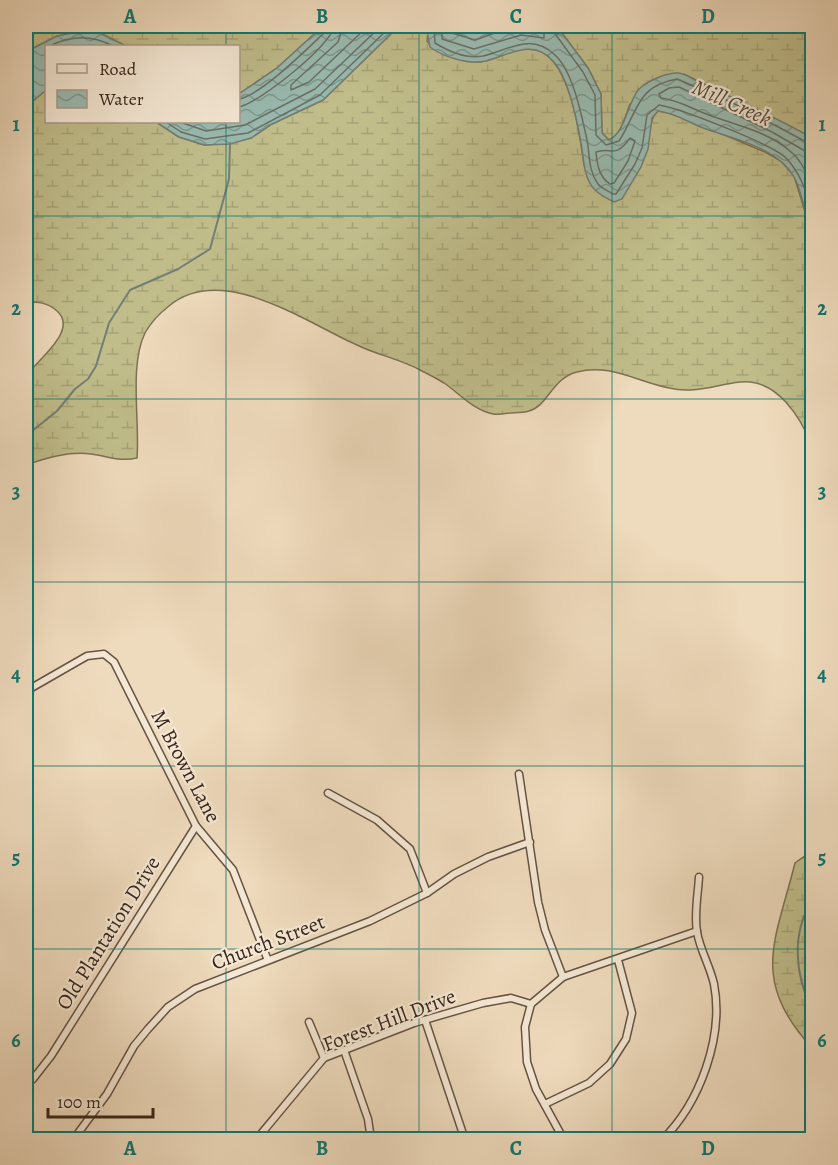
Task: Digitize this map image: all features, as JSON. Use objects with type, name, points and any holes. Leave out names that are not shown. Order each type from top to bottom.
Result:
[{"type":"street","name":"M Brown Lane","points":[[26,691],[87,656],[104,654],[114,662],[196,826],[233,870],[267,958]]},
{"type":"street","points":[[519,774],[545,930],[562,977]]},
{"type":"street","points":[[328,793],[377,820],[410,849],[427,894]]},
{"type":"street","name":"Old Plantation Drive","points":[[26,1084],[33,1079],[51,1056],[196,826]]},
{"type":"street","name":"Church Street","points":[[73,1140],[107,1094],[134,1046],[168,1007],[195,989],[267,958],[370,921],[427,894],[454,874],[480,861],[513,846],[530,842]]},
{"type":"street","points":[[662,1140],[683,1116],[702,1077],[713,1038],[716,1010],[714,986],[697,931],[699,877]]},
{"type":"street","points":[[564,1140],[536,1089],[527,1062],[525,1027],[531,1004],[562,977],[618,960],[697,931]]},
{"type":"street","points":[[545,1104],[589,1083],[610,1064],[626,1039],[632,1013],[618,960]]},
{"type":"street","name":"Forest Hill Drive","points":[[256,1140],[324,1058],[425,1020],[483,1003],[511,998],[531,1004]]},
{"type":"street","points":[[425,1020],[465,1140]]},
{"type":"street","points":[[309,1022],[324,1058]]},
{"type":"street","points":[[344,1050],[368,1119],[371,1140]]},
{"type":"green space","points":[[26,26],[323,26],[277,68],[240,93],[240,45],[124,45],[100,33],[57,36],[26,52]]},
{"type":"green space","points":[[399,26],[429,26],[427,41],[432,47],[445,55],[458,59],[485,61],[520,49],[535,49],[552,60],[567,87],[572,103],[584,165],[623,194],[644,158],[650,125],[658,111],[675,114],[781,161],[794,176],[812,234],[812,446],[794,412],[786,402],[765,386],[753,382],[740,382],[696,390],[678,390],[623,374],[589,370],[569,375],[541,404],[529,411],[493,414],[473,405],[444,383],[423,372],[365,348],[289,311],[238,293],[213,290],[190,294],[169,306],[145,333],[137,361],[137,458],[119,459],[74,453],[26,465],[26,376],[54,345],[63,327],[62,319],[53,308],[42,303],[26,302],[26,107],[45,91],[45,123],[158,123],[179,137],[204,145],[230,143],[251,138],[272,124],[323,100]]},
{"type":"green space","points":[[553,26],[812,26],[812,143],[807,135],[684,74],[630,104],[620,129],[609,140],[602,133],[601,94],[588,68],[559,29]]},
{"type":"green space","points":[[812,851],[812,1048],[793,1024],[780,1001],[774,980],[773,960],[775,938],[795,863]]},
{"type":"water","points":[[323,26],[399,26],[323,100],[272,124],[251,138],[230,144],[205,145],[179,137],[158,123],[240,123],[240,93],[277,68]]},
{"type":"water","name":"Mill Creek","points":[[429,26],[553,26],[559,29],[588,68],[601,94],[602,133],[609,140],[619,131],[639,89],[657,78],[677,73],[686,75],[807,135],[812,143],[812,234],[797,184],[787,167],[767,152],[754,146],[665,112],[658,111],[652,118],[648,149],[641,167],[622,199],[614,202],[599,194],[588,180],[571,100],[564,78],[553,61],[537,50],[529,49],[479,62],[456,59],[430,47],[427,31]]},
{"type":"water","points":[[82,31],[100,33],[124,45],[45,45],[45,91],[26,107],[26,52],[57,36]]},
{"type":"waterway","points":[[26,436],[57,411],[75,389],[88,379],[96,366],[109,323],[130,290],[178,269],[210,249],[229,179],[230,143]]},
{"type":"waterway","points":[[812,901],[805,913],[798,941],[799,969],[812,1009]]}]
